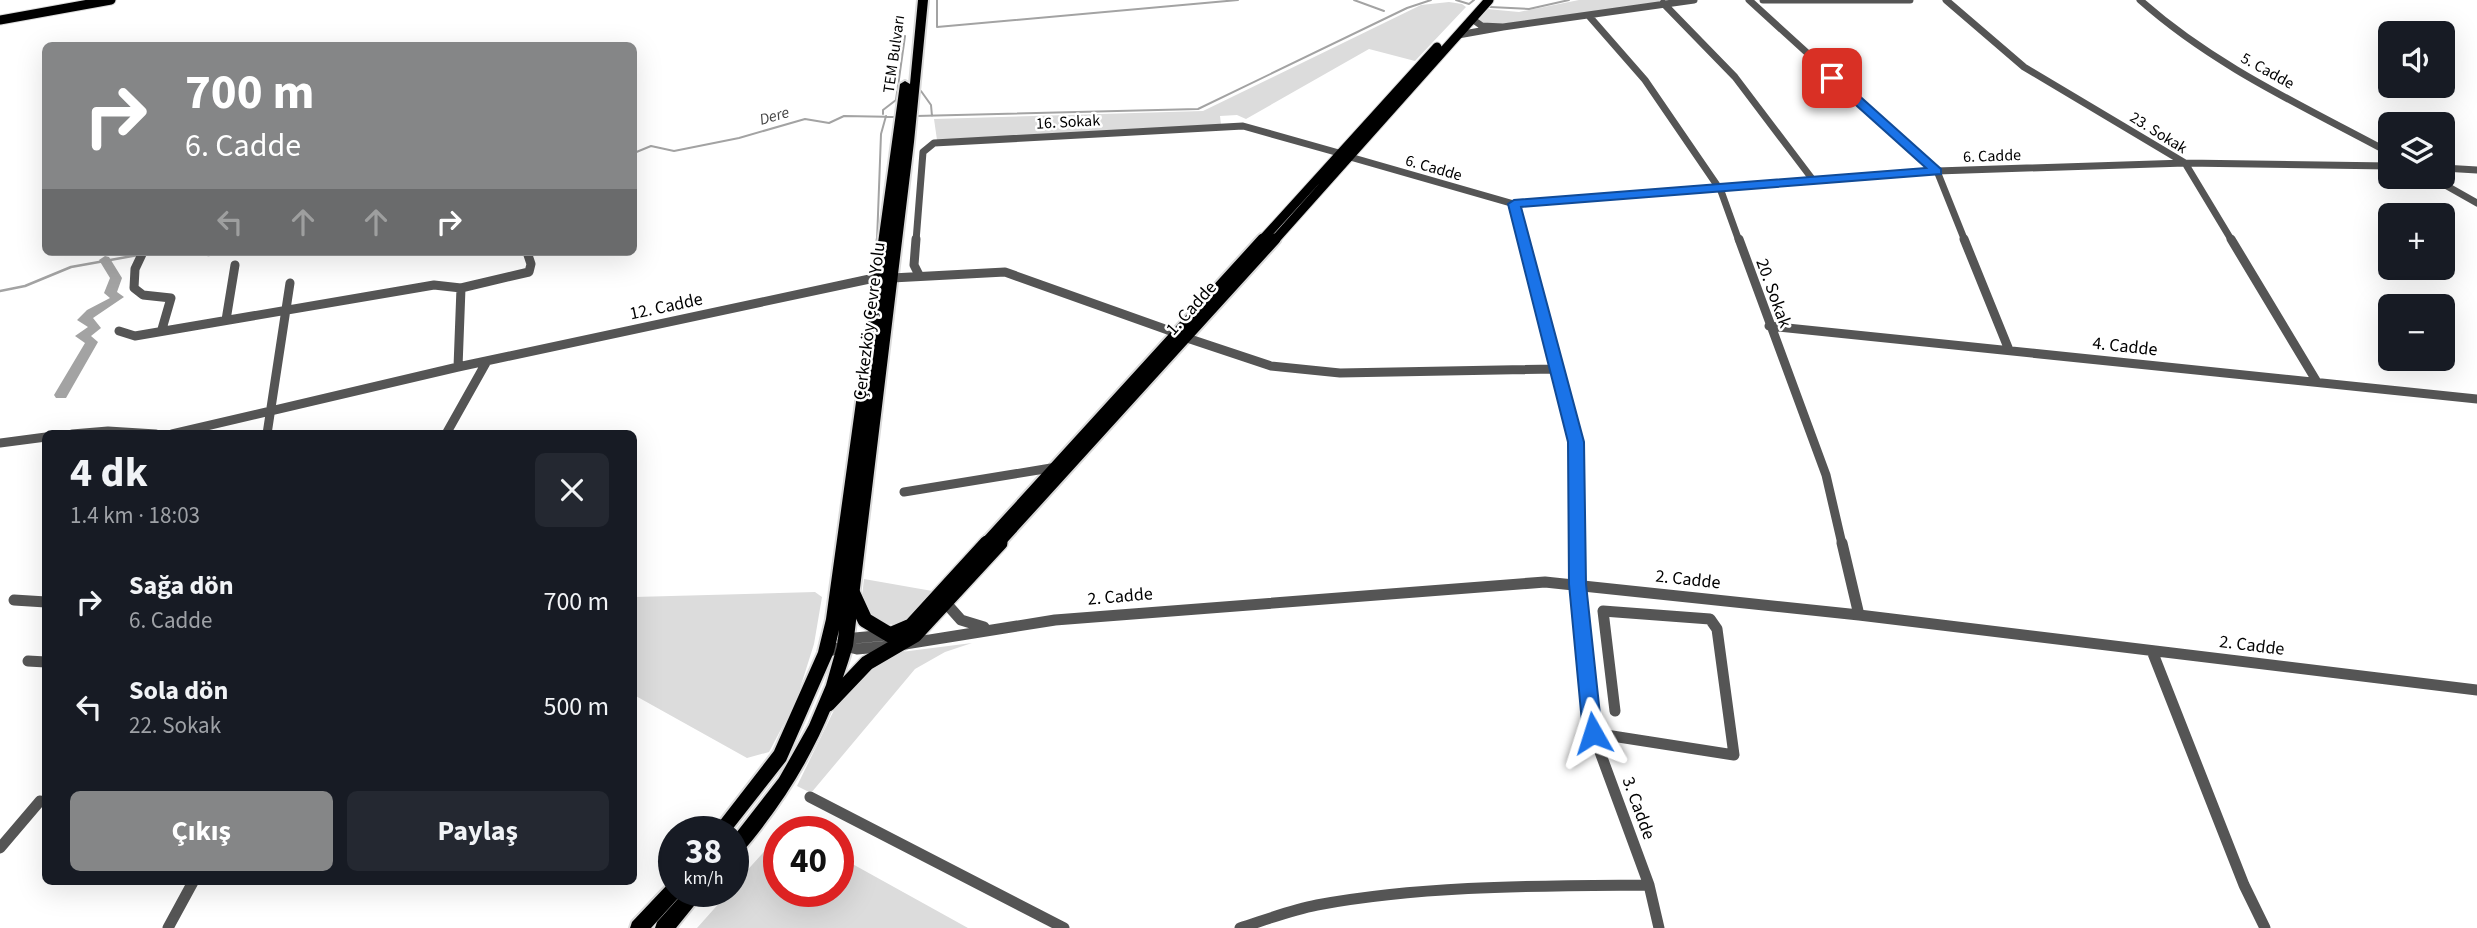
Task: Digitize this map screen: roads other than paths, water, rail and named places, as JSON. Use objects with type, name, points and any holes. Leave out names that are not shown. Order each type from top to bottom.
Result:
[{"type":"highway","name":"TEM Bulvarı","points":[[905,127],[916,0]]},
{"type":"highway","name":"Çerkezköy Çevre Yolu","points":[[749,832],[763,817],[796,766],[826,707],[845,646],[853,594],[886,277],[923,0]]},
{"type":"highway","name":"Çerkezköy Çevre Yolu","points":[[886,277],[891,194],[905,127]]},
{"type":"highway","points":[[734,816],[780,756],[826,652],[834,619],[886,277]]},
{"type":"highway","points":[[639,928],[658,907]]},
{"type":"highway","points":[[664,928],[683,907]]},
{"type":"main road","points":[[0,20],[111,0]]},
{"type":"main road","name":"1. Cadde","points":[[1344,155],[1458,35],[1480,5]]},
{"type":"main road","name":"1. Cadde","points":[[918,634],[1480,5]]},
{"type":"main road","name":"1. Cadde","points":[[918,634],[1057,467],[1183,336]]},
{"type":"main road","points":[[853,594],[861,616],[870,627],[892,640]]},
{"type":"main road","points":[[826,707],[843,685],[892,640],[918,634]]},
{"type":"street","points":[[1458,35],[1694,0]]},
{"type":"street","points":[[1748,0],[1937,171],[2009,350]]},
{"type":"street","points":[[1763,0],[1910,0]]},
{"type":"street","name":"23. Sokak","points":[[1946,0],[2024,66],[2185,163],[2317,382]]},
{"type":"street","name":"5. Cadde","points":[[2140,0],[2158,18],[2234,68],[2378,146]]},
{"type":"street","points":[[1663,3],[1735,77],[1813,180]]},
{"type":"street","points":[[1480,5],[1476,25],[1503,27]]},
{"type":"street","name":"20. Sokak","points":[[1589,16],[1645,80],[1719,188],[1826,475],[1859,615]]},
{"type":"street","name":"16. Sokak","points":[[919,275],[914,265],[923,152],[934,143],[1244,126],[1344,155]]},
{"type":"street","name":"6. Cadde","points":[[1344,155],[1514,204],[1937,171],[2185,163],[2378,166]]},
{"type":"street","points":[[2455,169],[2477,170]]},
{"type":"street","points":[[2453,189],[2477,203]]},
{"type":"street","name":"3. Cadde","points":[[1514,204],[1576,442],[1578,584],[1593,733],[1649,885],[1659,928]]},
{"type":"street","points":[[141,256],[132,281],[134,288],[142,295],[171,298],[162,329]]},
{"type":"street","points":[[120,331],[135,336],[162,329],[293,311],[434,285],[461,288],[529,272],[531,264],[528,256]]},
{"type":"street","points":[[226,320],[235,265]]},
{"type":"street","name":"12. Cadde","points":[[189,430],[487,360],[886,277],[919,275],[1005,272],[1271,366],[1340,373],[1557,369]]},
{"type":"street","points":[[268,430],[289,283]]},
{"type":"street","points":[[458,367],[461,288]]},
{"type":"street","name":"4. Cadde","points":[[1769,327],[2477,399]]},
{"type":"street","points":[[448,430],[487,360]]},
{"type":"street","points":[[0,443],[42,439]]},
{"type":"street","points":[[904,492],[1057,467]]},
{"type":"street","name":"2. Cadde","points":[[918,634],[1180,608],[1545,582],[1859,615],[2477,690]]},
{"type":"street","points":[[13,600],[42,602]]},
{"type":"street","points":[[945,602],[950,612],[963,623],[992,628]]},
{"type":"street","points":[[1593,733],[1734,755],[1717,629],[1710,619],[1604,611],[1615,711]]},
{"type":"street","points":[[834,619],[845,646]]},
{"type":"street","points":[[826,652],[845,646],[857,649],[892,640]]},
{"type":"street","points":[[2151,651],[2244,884],[2265,928]]},
{"type":"street","points":[[28,661],[42,662]]},
{"type":"street","points":[[810,797],[1063,928]]},
{"type":"street","points":[[0,848],[40,800]]},
{"type":"street","points":[[180,905],[186,885]]},
{"type":"street","points":[[168,928],[191,885]]},
{"type":"street","points":[[1240,928],[1316,906],[1416,893],[1501,886],[1649,885]]},
{"type":"waterway","points":[[937,0],[937,27],[1238,0]]},
{"type":"waterway","points":[[1354,0],[1384,11]]},
{"type":"waterway","points":[[932,116],[1198,109],[1407,8],[1431,0]]},
{"type":"waterway","points":[[1456,0],[1469,4],[1474,0]]},
{"type":"waterway","name":"Dere","points":[[1490,7],[1529,9],[1569,0]]},
{"type":"waterway","points":[[883,114],[883,110],[896,100],[905,36]]},
{"type":"waterway","points":[[921,91],[931,105],[932,116]]},
{"type":"waterway","name":"Dere","points":[[637,152],[651,146],[674,151],[739,138],[805,119],[829,123],[844,116],[886,117]]},
{"type":"waterway","name":"Dere","points":[[916,116],[932,116]]},
{"type":"waterway","points":[[877,241],[881,134],[886,117]]},
{"type":"waterway","name":"Dere","points":[[886,117],[899,117]]},
{"type":"waterway","points":[[874,267],[877,239]]},
{"type":"waterway","name":"Dere","points":[[0,291],[25,286],[71,267],[132,256]]},
{"type":"waterway","points":[[61,395],[92,342],[81,336],[95,328],[90,321],[83,320],[118,297],[110,293],[116,278],[105,260]]}]
